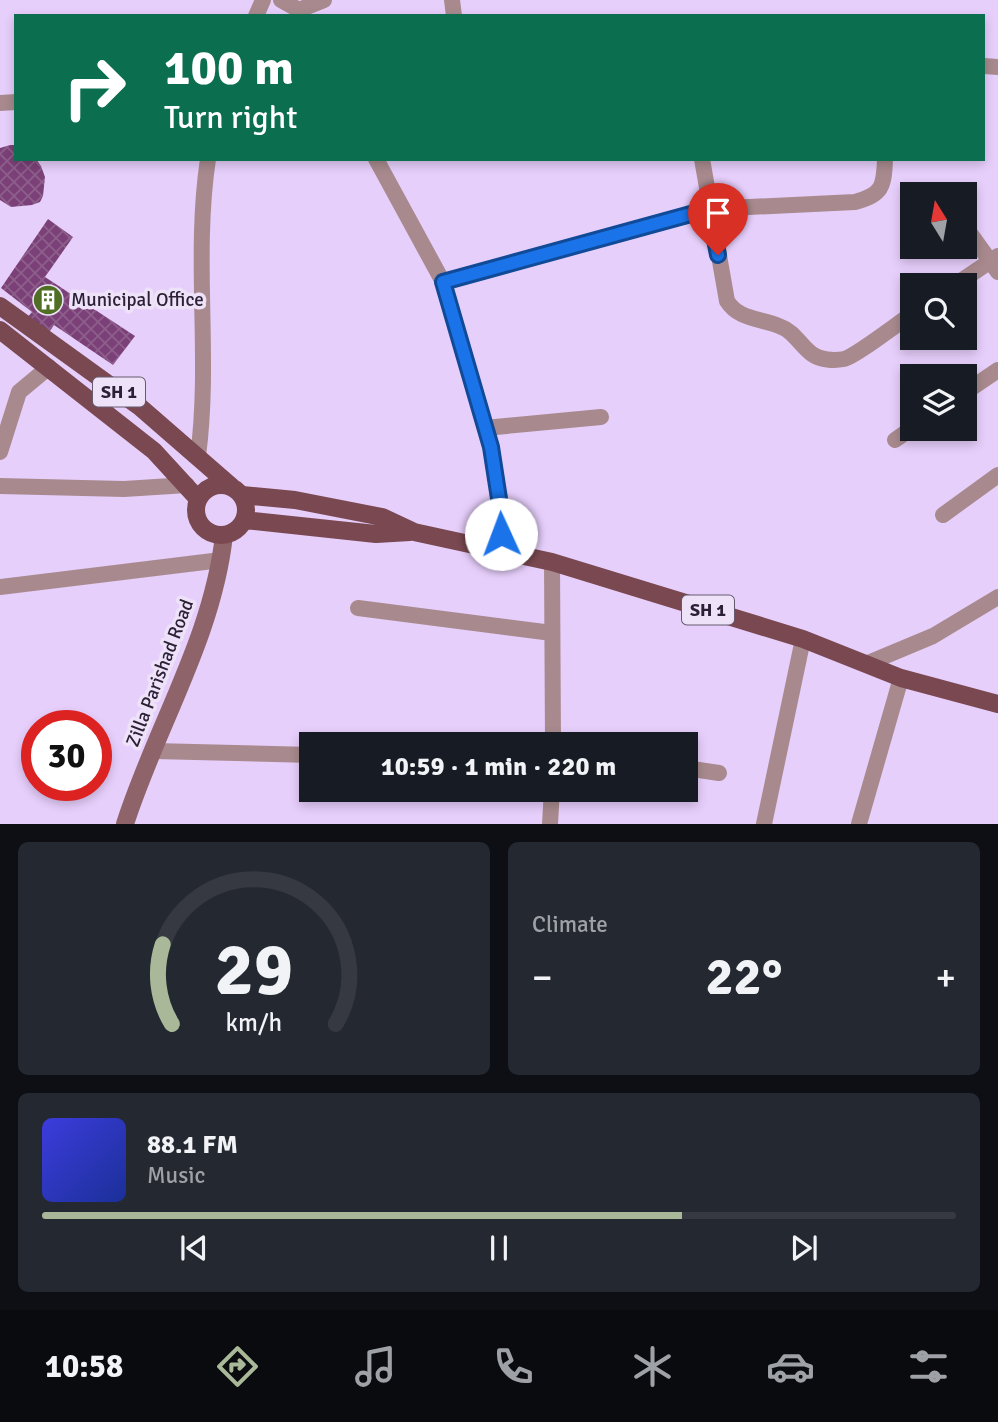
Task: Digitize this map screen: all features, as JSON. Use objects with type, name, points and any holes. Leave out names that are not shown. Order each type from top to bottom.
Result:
[{"type":"main road","name":"SH 1","points":[[0,306],[140,407],[237,491]]},
{"type":"main road","name":"SH 1","points":[[0,330],[146,443],[193,492],[200,524],[211,533],[224,535]]},
{"type":"main road","name":"SH 1","points":[[193,492],[226,485],[237,491],[382,517],[414,532],[552,562],[803,639],[901,678],[998,704]]},
{"type":"main road","points":[[224,535],[236,530],[245,520],[247,507],[237,491]]},
{"type":"main road","name":"SH 1","points":[[245,520],[376,534],[414,532]]},
{"type":"main road","name":"Zilla Parishad Road","points":[[125,824],[204,622],[221,560],[224,535]]},
{"type":"street","points":[[281,0],[300,13],[324,0]]},
{"type":"street","points":[[198,456],[203,388],[201,201],[208,161]]},
{"type":"street","points":[[377,161],[443,282],[497,476],[502,518],[500,550]]},
{"type":"street","points":[[702,161],[727,302],[732,310],[740,315],[782,326],[813,355],[829,360],[846,359],[900,322]]},
{"type":"street","points":[[443,282],[709,209],[855,202],[873,197],[882,186],[885,161]]},
{"type":"street","points":[[977,241],[995,263],[977,273]]},
{"type":"street","points":[[0,452],[19,392],[50,367]]},
{"type":"street","points":[[977,384],[998,370]]},
{"type":"street","points":[[485,428],[601,417]]},
{"type":"street","points":[[895,440],[900,436]]},
{"type":"street","points":[[943,515],[998,475]]},
{"type":"street","points":[[0,486],[193,492]]},
{"type":"street","points":[[0,587],[221,560]]},
{"type":"street","points":[[552,562],[553,732]]},
{"type":"street","points":[[866,664],[933,636],[998,597]]},
{"type":"street","points":[[358,608],[552,634]]},
{"type":"street","points":[[764,824],[803,639]]},
{"type":"street","points":[[859,824],[901,678]]},
{"type":"street","points":[[154,751],[299,755]]},
{"type":"street","points":[[698,770],[719,773]]},
{"type":"street","points":[[550,824],[551,802]]},
{"type":"building","points":[[14,145],[14,161],[37,161],[45,177],[40,202],[11,207],[0,200],[0,148]]},
{"type":"building","name":"Municipal Office","points":[[48,219],[73,237],[45,277],[135,336],[113,365],[54,325],[48,334],[26,319],[32,312],[1,288]]},
{"type":"place","name":"Municipal Office","points":[[48,300]]},
{"type":"route","points":[[501,534],[502,518],[491,447],[443,282],[709,209],[718,255]]}]
